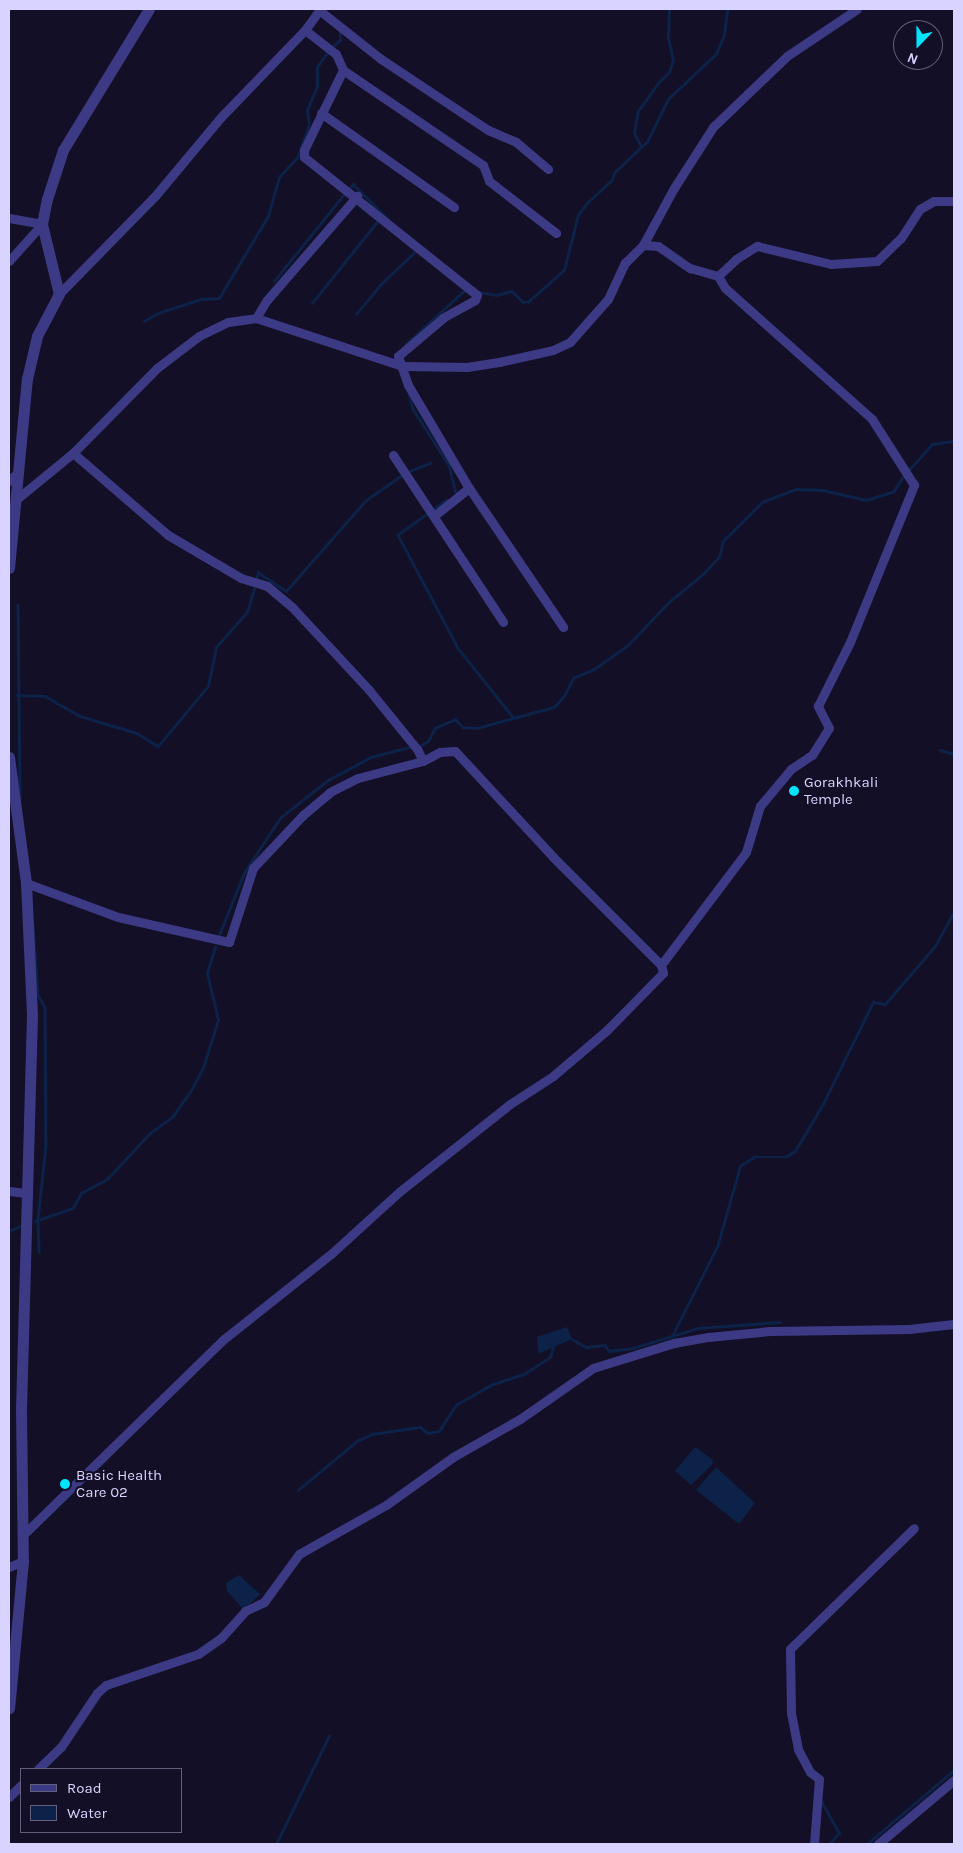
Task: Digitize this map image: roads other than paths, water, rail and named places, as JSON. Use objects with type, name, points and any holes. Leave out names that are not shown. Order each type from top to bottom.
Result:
[{"type":"street","points":[[9,261],[42,224],[63,150],[149,9]]},
{"type":"street","points":[[18,498],[73,453],[157,368],[198,336],[228,322],[256,318],[402,366],[467,367],[527,357],[570,342],[608,299],[625,263],[643,245],[674,188],[714,127],[787,56],[857,9]]},
{"type":"street","points":[[9,568],[18,498],[18,472],[27,380],[36,336],[59,294],[155,196],[221,117],[305,30],[319,10],[381,59],[488,130],[516,142],[548,169]]},
{"type":"street","points":[[305,30],[336,54],[342,70],[483,165],[489,181],[556,233]]},
{"type":"street","points":[[342,70],[304,150],[304,157],[358,196],[477,295],[475,300],[442,318],[398,356],[408,385],[470,488],[563,627]]},
{"type":"street","points":[[321,114],[454,207]]},
{"type":"street","points":[[256,318],[267,300],[358,196]]},
{"type":"street","points":[[718,276],[757,246],[831,264],[878,262],[901,238],[920,209],[934,201],[954,201]]},
{"type":"street","points":[[9,218],[42,224]]},
{"type":"street","points":[[42,224],[59,294]]},
{"type":"street","points":[[643,245],[658,246],[690,268],[718,276],[725,288],[872,419],[914,485],[850,642],[818,706],[829,728],[812,755],[791,769],[760,806],[746,852],[661,965]]},
{"type":"street","points":[[73,453],[168,535],[241,578],[267,586],[292,607],[369,690],[417,749],[422,761]]},
{"type":"street","points":[[393,455],[503,622]]},
{"type":"street","points":[[9,481],[18,472]]},
{"type":"street","points":[[434,516],[470,488]]},
{"type":"street","points":[[24,1534],[224,1339],[332,1253],[406,1186],[510,1104],[553,1076],[607,1030],[663,973],[661,965],[553,857],[456,751],[440,752],[422,761],[358,778],[330,792],[303,815],[253,868],[229,942],[118,917],[26,883]]},
{"type":"street","points":[[9,757],[26,883],[32,1015],[21,1408],[24,1534],[9,1708]]},
{"type":"street","points":[[9,1191],[26,1192]]},
{"type":"street","points":[[39,1768],[61,1748],[97,1693],[106,1685],[198,1654],[221,1638],[245,1612],[264,1602],[299,1554],[386,1506],[453,1457],[520,1419],[594,1368],[674,1343],[708,1337],[770,1331],[909,1329],[954,1324]]},
{"type":"street","points":[[814,1844],[818,1779],[810,1772],[798,1750],[792,1713],[790,1649],[914,1528]]},
{"type":"street","points":[[9,1567],[23,1561]]},
{"type":"street","points":[[878,1844],[954,1780]]},
{"type":"street","points":[[9,1797],[20,1786]]},
{"type":"water","points":[[567,1327],[572,1339],[538,1354],[537,1337]]},
{"type":"water","points":[[695,1447],[713,1460],[712,1465],[691,1485],[675,1471]]},
{"type":"water","points":[[716,1467],[755,1503],[739,1524],[696,1490]]},
{"type":"water","points":[[239,1575],[260,1594],[244,1610],[227,1591],[226,1583]]},
{"type":"waterway","points":[[478,292],[496,295],[512,291],[523,302],[528,302],[564,270],[578,215],[587,203],[612,180],[614,173],[641,147],[634,133],[638,111],[658,83],[669,72],[673,61],[668,37],[669,9]]},
{"type":"waterway","points":[[641,147],[647,142],[668,99],[716,54],[724,35],[727,9]]},
{"type":"waterway","points":[[332,47],[340,40],[340,32]]},
{"type":"waterway","points":[[144,321],[158,313],[201,299],[219,298],[268,216],[279,177],[297,158],[309,125],[307,110],[317,86],[317,67],[328,51]]},
{"type":"waterway","points":[[349,189],[353,184],[390,221]]},
{"type":"waterway","points":[[274,281],[345,193]]},
{"type":"waterway","points":[[312,303],[380,218]]},
{"type":"waterway","points":[[356,314],[381,284],[417,250]]},
{"type":"waterway","points":[[406,344],[466,289]]},
{"type":"waterway","points":[[409,393],[413,409],[449,465],[456,494]]},
{"type":"waterway","points":[[908,471],[932,444],[954,441]]},
{"type":"waterway","points":[[257,577],[258,572],[286,591],[366,500],[405,473],[430,463]]},
{"type":"waterway","points":[[421,745],[428,741],[435,728],[455,719],[463,727],[477,728],[554,707],[564,696],[573,678],[594,669],[628,645],[669,602],[703,574],[719,557],[723,541],[762,502],[796,489],[823,490],[866,500],[893,492],[904,475]]},
{"type":"waterway","points":[[447,500],[398,535],[458,648],[513,717]]},
{"type":"waterway","points":[[17,695],[45,696],[80,716],[137,733],[158,746],[208,686],[216,647],[247,612],[255,585]]},
{"type":"waterway","points":[[18,605],[20,798]]},
{"type":"waterway","points":[[219,935],[244,873],[280,818],[328,780],[371,757],[410,747]]},
{"type":"waterway","points":[[940,750],[954,754]]},
{"type":"waterway","points":[[672,1336],[717,1247],[740,1166],[754,1157],[785,1157],[795,1151],[823,1104],[873,1002],[885,1004],[935,946],[954,912]]},
{"type":"waterway","points":[[33,924],[38,995],[45,1007],[46,1145],[38,1220],[39,1252]]},
{"type":"waterway","points":[[35,1221],[73,1208],[81,1193],[107,1179],[150,1133],[173,1116],[190,1092],[203,1068],[218,1020],[207,973],[215,947]]},
{"type":"waterway","points":[[9,1231],[21,1226]]},
{"type":"waterway","points":[[572,1339],[586,1347],[605,1345],[609,1351],[633,1348],[698,1328],[780,1322]]},
{"type":"waterway","points":[[298,1490],[357,1441],[372,1434],[420,1427],[428,1433],[439,1431],[456,1405],[490,1385],[524,1374],[550,1357],[553,1347]]},
{"type":"waterway","points":[[276,1844],[329,1736]]},
{"type":"waterway","points":[[867,1844],[954,1770]]},
{"type":"waterway","points":[[821,1800],[839,1833],[830,1844]]},
{"type":"place","name":"Gorakhkali Temple","points":[[794,791]]},
{"type":"place","name":"Basic Health Care 02","points":[[65,1484]]}]
